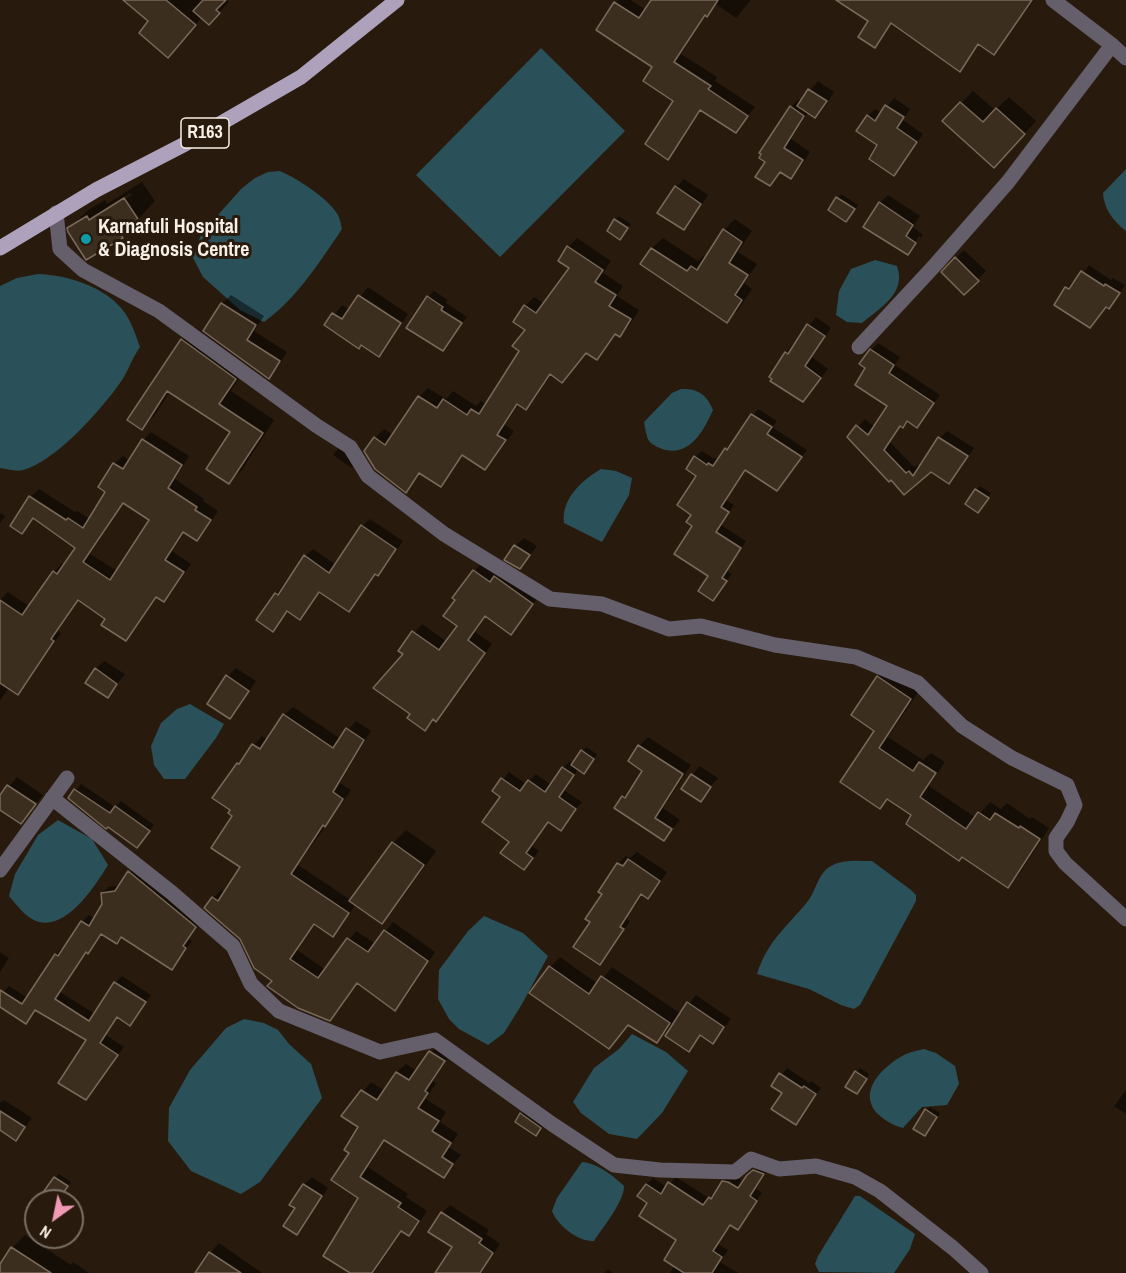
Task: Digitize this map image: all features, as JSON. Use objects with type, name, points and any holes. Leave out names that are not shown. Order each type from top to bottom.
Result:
[{"type":"main road","name":"R163","points":[[0,248],[96,190],[185,144],[301,77],[397,0]]},
{"type":"street","points":[[1053,0],[1126,58]]},
{"type":"street","points":[[859,347],[1008,183],[1112,45]]},
{"type":"street","points":[[56,213],[60,249],[83,270],[159,311],[350,447],[368,476],[444,534],[550,599],[602,604],[669,629],[701,626],[775,645],[856,657],[918,683],[962,726],[1012,758],[1067,785],[1075,805],[1056,838],[1056,851],[1065,863],[1126,919]]},
{"type":"street","points":[[0,870],[67,778]]},
{"type":"street","points":[[52,798],[172,892],[233,946],[251,984],[279,1011],[380,1052],[435,1040],[552,1124],[614,1165],[660,1170],[735,1172],[751,1159],[779,1169],[816,1166],[855,1177],[880,1191],[981,1273]]},
{"type":"water","points":[[541,48],[625,131],[500,257],[416,175]]},
{"type":"water","points":[[1126,169],[1126,231],[1110,214],[1103,193]]},
{"type":"water","points":[[280,171],[304,184],[327,202],[338,215],[342,229],[297,291],[264,322],[240,310],[203,277],[192,256],[202,233],[241,189],[255,178],[268,172]]},
{"type":"water","points":[[875,260],[897,266],[899,276],[895,292],[884,305],[862,323],[847,322],[836,315],[839,291],[851,269]]},
{"type":"water","points":[[38,274],[74,280],[108,296],[127,317],[140,347],[120,383],[76,434],[36,465],[14,471],[0,468],[0,286],[17,278]]},
{"type":"water","points":[[681,389],[697,391],[708,400],[713,410],[701,433],[689,445],[675,451],[664,449],[649,441],[644,422],[672,393]]},
{"type":"water","points":[[601,469],[616,471],[632,478],[629,495],[602,542],[564,523],[569,498],[580,485]]},
{"type":"water","points":[[190,704],[224,724],[185,779],[164,779],[154,765],[151,746],[161,723],[177,709]]},
{"type":"water","points":[[58,820],[92,839],[108,865],[87,895],[69,914],[47,923],[32,919],[9,896],[15,874],[38,835]]},
{"type":"water","points":[[846,861],[872,861],[911,890],[916,895],[916,901],[860,1005],[854,1009],[809,989],[757,974],[772,943],[808,901],[827,869]]},
{"type":"water","points":[[484,916],[523,933],[548,956],[504,1033],[488,1045],[459,1029],[449,1019],[438,999],[439,970],[468,931]]},
{"type":"water","points":[[244,1019],[264,1023],[278,1030],[289,1044],[311,1064],[322,1098],[260,1182],[241,1194],[191,1171],[168,1141],[169,1108],[190,1070],[226,1028]]},
{"type":"water","points":[[632,1034],[666,1052],[688,1071],[662,1113],[637,1139],[609,1134],[581,1113],[573,1102],[594,1068],[619,1049]]},
{"type":"water","points":[[924,1049],[936,1053],[955,1066],[959,1084],[947,1105],[922,1107],[903,1128],[879,1115],[872,1106],[871,1088],[881,1072],[889,1065],[906,1054]]},
{"type":"water","points":[[582,1162],[599,1167],[624,1186],[617,1207],[594,1241],[581,1239],[569,1232],[558,1222],[552,1211],[557,1198]]},
{"type":"water","points":[[855,1196],[860,1196],[915,1234],[910,1249],[894,1273],[819,1272],[815,1264],[818,1256]]},
{"type":"building","points":[[123,0],[166,0],[196,25],[168,58],[139,33],[148,21]]},
{"type":"building","points":[[203,0],[226,0],[216,10],[220,13],[209,25],[193,11]]},
{"type":"building","points":[[651,0],[718,0],[707,17],[705,15],[674,62],[711,86],[708,89],[748,116],[736,133],[700,110],[668,160],[645,144],[673,101],[643,81],[652,67],[596,30],[614,2],[639,18]]},
{"type":"building","points":[[836,0],[1032,0],[994,55],[978,44],[960,72],[891,23],[875,48],[858,37],[868,21]]},
{"type":"building","points":[[808,89],[827,101],[815,118],[797,106]]},
{"type":"building","points":[[960,102],[983,122],[996,108],[1025,134],[994,168],[942,121]]},
{"type":"building","points":[[885,105],[904,117],[897,128],[917,142],[894,176],[869,159],[877,145],[856,131],[867,115],[875,121]]},
{"type":"building","points":[[790,106],[804,116],[784,148],[803,160],[791,179],[780,172],[770,186],[755,177],[765,162],[759,158],[761,154],[759,153]]},
{"type":"building","points":[[675,186],[701,204],[684,230],[657,213]]},
{"type":"building","points":[[836,197],[855,209],[846,222],[828,210]]},
{"type":"building","points":[[124,198],[138,219],[119,232],[123,238],[86,260],[67,228],[87,216],[89,220]]},
{"type":"building","points":[[879,202],[913,225],[906,236],[916,243],[908,255],[863,227]]},
{"type":"building","points":[[614,219],[628,228],[620,240],[607,231]]},
{"type":"building","points":[[723,229],[742,242],[729,263],[748,275],[735,295],[742,300],[727,323],[640,264],[651,248],[687,271],[691,266],[697,270]]},
{"type":"building","points":[[567,246],[603,270],[595,282],[616,295],[609,306],[631,319],[620,337],[615,334],[597,360],[586,353],[562,383],[550,374],[526,410],[517,404],[497,435],[506,440],[485,470],[462,455],[441,487],[419,473],[406,493],[375,469],[364,451],[374,437],[385,445],[418,396],[437,408],[443,399],[467,415],[471,409],[479,414],[519,351],[512,346],[525,330],[513,322],[524,305],[536,313],[569,268],[558,261]]},
{"type":"building","points":[[955,257],[979,281],[964,295],[941,272]]},
{"type":"building","points":[[1081,271],[1120,293],[1109,309],[1106,307],[1090,328],[1054,305],[1065,287],[1069,289]]},
{"type":"building","points":[[358,295],[401,323],[379,357],[361,345],[359,349],[324,325],[332,313],[342,319]]},
{"type":"building","points":[[427,296],[443,307],[441,310],[462,323],[443,351],[406,328]]},
{"type":"building","points":[[221,303],[256,325],[247,340],[280,361],[269,379],[203,331]]},
{"type":"building","points":[[807,324],[825,336],[805,366],[821,378],[803,402],[770,381],[772,379],[769,377],[785,352],[788,354]]},
{"type":"building","points":[[181,339],[236,379],[219,404],[263,433],[229,484],[206,469],[230,432],[167,391],[142,430],[127,420]]},
{"type":"building","points":[[870,349],[894,365],[889,373],[934,403],[917,428],[907,421],[903,428],[900,426],[884,450],[906,473],[909,471],[913,476],[938,437],[968,456],[949,484],[931,472],[904,495],[847,437],[856,425],[868,435],[887,406],[855,385],[865,368],[859,364]]},
{"type":"building","points":[[751,414],[772,427],[767,434],[802,457],[777,491],[745,470],[721,507],[729,512],[716,532],[741,548],[722,578],[727,581],[713,601],[698,591],[708,576],[674,554],[692,526],[686,522],[691,515],[677,505],[696,476],[686,469],[694,456],[707,465],[708,463],[713,466],[725,448],[727,450]]},
{"type":"building","points":[[142,439],[182,465],[168,488],[197,507],[195,510],[211,520],[197,541],[183,532],[165,560],[184,572],[164,602],[156,597],[126,641],[101,625],[105,619],[78,600],[51,639],[54,641],[18,695],[0,683],[0,600],[22,615],[53,571],[57,574],[75,548],[33,518],[22,534],[10,526],[29,496],[83,528],[105,492],[98,487],[113,463],[123,469]],"holes":[[[123,503],[149,520],[110,580],[83,562]]]},
{"type":"building","points":[[975,489],[989,498],[978,513],[965,504]]},
{"type":"building","points":[[361,525],[396,549],[378,576],[375,574],[349,612],[319,592],[300,620],[287,611],[273,632],[256,620],[275,593],[278,595],[304,555],[329,573]]},
{"type":"building","points":[[514,545],[530,555],[520,569],[504,560]]},
{"type":"building","points":[[473,570],[490,582],[494,576],[533,604],[511,635],[485,616],[468,640],[485,653],[436,722],[433,719],[425,731],[407,718],[410,714],[373,688],[403,654],[398,651],[412,631],[439,650],[457,626],[443,616],[455,600],[452,598]]},
{"type":"building","points":[[95,668],[117,684],[108,698],[85,683]]},
{"type":"building","points":[[226,675],[249,691],[230,719],[207,704]]},
{"type":"building","points":[[877,676],[911,699],[879,748],[913,771],[919,762],[936,773],[920,797],[966,829],[978,812],[990,820],[995,813],[1040,839],[1008,888],[962,857],[959,861],[906,824],[911,815],[887,799],[880,809],[840,782],[874,731],[851,715]]},
{"type":"building","points":[[283,714],[333,748],[346,728],[364,740],[333,792],[343,799],[291,874],[349,913],[333,937],[314,924],[290,959],[318,978],[347,938],[368,952],[384,930],[428,961],[395,1011],[357,983],[330,1021],[298,1008],[267,986],[272,981],[254,968],[240,939],[204,908],[212,897],[218,901],[240,867],[211,848],[232,816],[228,813],[230,810],[212,798],[252,744],[260,749]]},
{"type":"building","points":[[638,745],[683,774],[655,818],[672,829],[664,841],[614,808],[622,796],[625,798],[642,771],[628,761]]},
{"type":"building","points":[[581,750],[594,759],[584,774],[571,765]]},
{"type":"building","points":[[562,767],[574,775],[559,797],[576,809],[561,831],[548,822],[526,853],[533,858],[524,870],[500,853],[509,842],[482,822],[500,797],[492,791],[501,778],[520,791],[528,780],[545,792]]},
{"type":"building","points":[[691,774],[711,787],[701,802],[681,789]]},
{"type":"building","points":[[7,785],[36,804],[21,824],[0,810],[0,795]]},
{"type":"building","points":[[74,789],[110,813],[115,806],[150,831],[137,848],[108,827],[106,829],[68,798]]},
{"type":"building","points":[[392,842],[424,865],[382,924],[349,901]]},
{"type":"building","points":[[628,859],[660,881],[648,899],[641,894],[620,927],[624,929],[600,965],[573,947],[590,922],[585,919],[602,894],[598,892],[617,863],[623,866]]},
{"type":"building","points":[[128,871],[196,927],[183,946],[186,948],[172,970],[121,937],[117,944],[101,934],[88,954],[86,952],[55,999],[89,1021],[114,982],[146,1002],[130,1026],[117,1017],[100,1043],[118,1055],[86,1100],[58,1083],[86,1040],[35,1010],[26,1024],[0,1007],[0,990],[22,1004],[55,954],[58,956],[81,921],[89,926],[102,904],[101,893],[115,891]]},
{"type":"building","points":[[549,966],[589,994],[601,976],[670,1023],[657,1043],[628,1025],[609,1049],[529,993]]},
{"type":"building","points":[[687,1002],[724,1027],[713,1044],[700,1035],[689,1052],[665,1036]]},
{"type":"building","points":[[429,1051],[445,1061],[425,1091],[428,1093],[418,1108],[439,1121],[432,1131],[451,1143],[442,1157],[453,1164],[444,1178],[384,1140],[360,1177],[401,1203],[398,1207],[419,1221],[409,1236],[401,1231],[372,1273],[350,1273],[323,1256],[358,1198],[331,1180],[349,1153],[344,1150],[358,1127],[341,1116],[361,1090],[377,1100],[396,1072],[409,1080]]},
{"type":"building","points":[[855,1071],[867,1079],[857,1094],[845,1087]]},
{"type":"building","points":[[779,1073],[816,1094],[796,1125],[771,1109],[782,1093],[771,1086]]},
{"type":"building","points":[[925,1109],[937,1117],[925,1136],[913,1129]]},
{"type":"building","points":[[0,1111],[25,1127],[16,1141],[0,1130]]},
{"type":"building","points":[[520,1113],[541,1128],[536,1136],[515,1122]]},
{"type":"building","points":[[753,1170],[764,1174],[750,1196],[757,1201],[738,1230],[730,1225],[713,1251],[722,1257],[712,1273],[684,1273],[664,1260],[676,1240],[639,1216],[647,1203],[637,1196],[646,1184],[661,1194],[668,1182],[703,1205],[709,1197],[711,1199],[722,1181],[738,1188]]},
{"type":"building","points":[[54,1177],[68,1186],[66,1189],[45,1189]]},
{"type":"building","points":[[303,1184],[322,1196],[297,1235],[283,1226],[295,1208],[289,1205]]},
{"type":"building","points":[[441,1212],[482,1239],[479,1243],[493,1253],[480,1273],[435,1273],[452,1247],[428,1232]]},
{"type":"building","points":[[11,1247],[51,1273],[0,1273],[0,1264]]},
{"type":"building","points":[[209,1252],[241,1273],[195,1273]]},
{"type":"place","name":"Karnafuli Hospital & Diagnosis Centre","points":[[86,239]]}]
